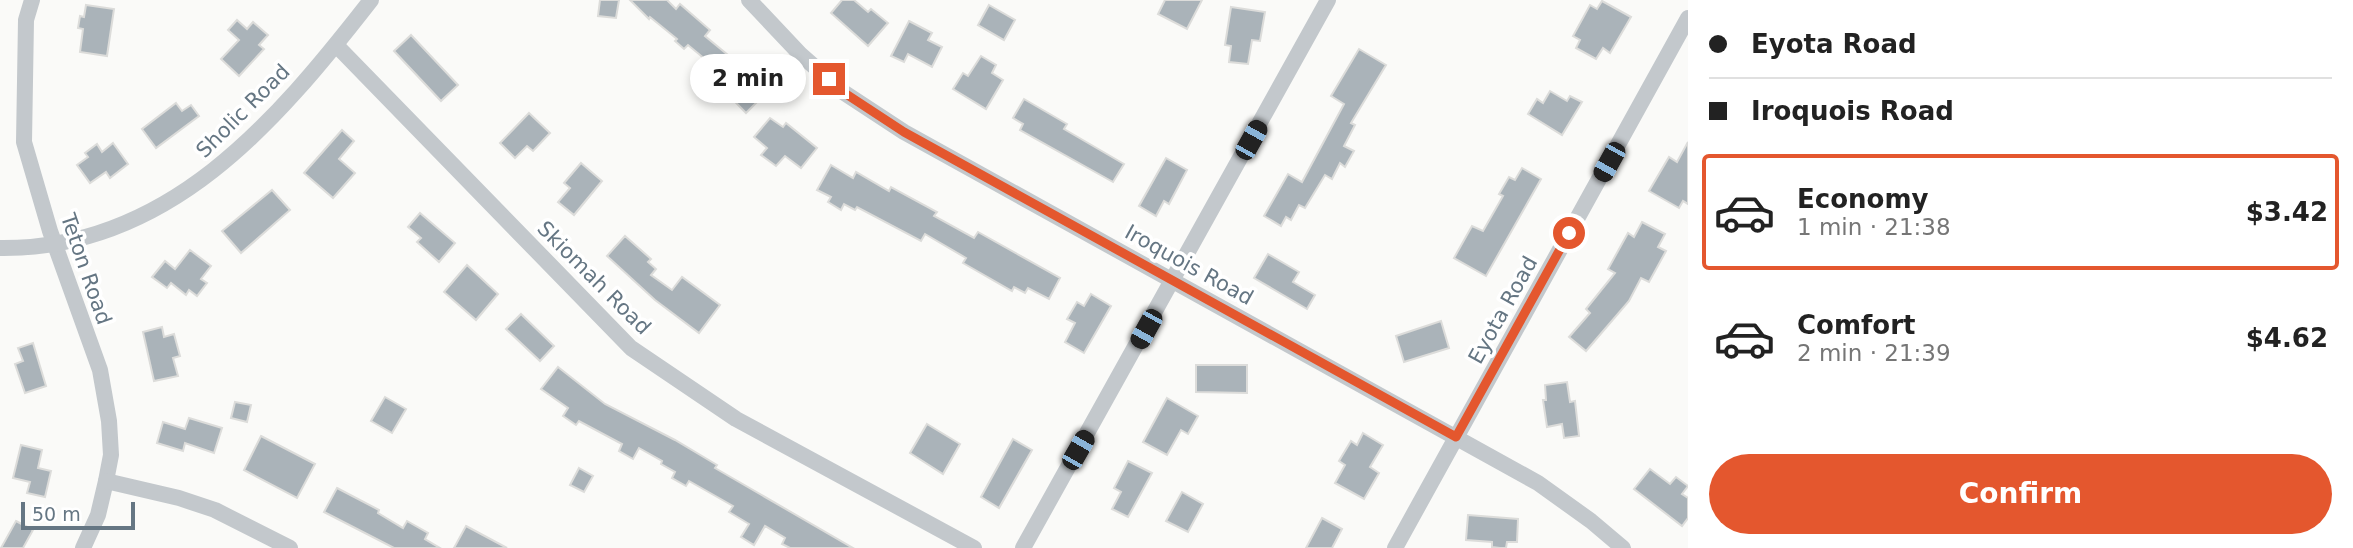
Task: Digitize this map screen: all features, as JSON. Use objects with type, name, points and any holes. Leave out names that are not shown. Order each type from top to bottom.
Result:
[{"type":"street","name":"Teton Road","points":[[32,0],[26,20],[24,142],[55,245],[103,384],[109,421],[110,444],[106,481],[97,515],[83,548]]},
{"type":"street","name":"Sholic Road","points":[[0,248],[55,245],[101,232],[141,217],[186,192],[224,164],[279,108],[336,45],[371,0]]},
{"type":"street","name":"Iroquois Road","points":[[749,0],[800,54],[843,92],[904,132],[1538,483],[1623,548]]},
{"type":"street","points":[[1023,548],[1328,0]]},
{"type":"street","name":"Eyota Road","points":[[1395,548],[1688,18]]},
{"type":"street","name":"Skiomah Road","points":[[336,45],[631,348],[736,419],[974,548]]},
{"type":"street","points":[[106,481],[179,498],[215,510],[290,548]]},
{"type":"building","points":[[600,0],[619,0],[616,18],[598,16]]},
{"type":"building","points":[[630,0],[667,0],[676,9],[680,4],[710,30],[705,36],[745,69],[741,73],[763,96],[746,113],[710,76],[717,69],[688,45],[684,49],[675,41],[677,39],[650,17],[649,19]]},
{"type":"building","points":[[842,0],[854,0],[888,23],[868,46],[831,13]]},
{"type":"building","points":[[1165,0],[1202,0],[1187,29],[1158,14]]},
{"type":"building","points":[[1602,1],[1631,17],[1610,53],[1603,48],[1596,59],[1576,48],[1580,40],[1573,36],[1590,5],[1597,9]]},
{"type":"building","points":[[86,5],[114,9],[107,56],[80,52],[83,29],[78,28]]},
{"type":"building","points":[[989,5],[1015,20],[1004,40],[978,25]]},
{"type":"building","points":[[1231,7],[1265,12],[1260,41],[1252,40],[1248,64],[1229,62],[1231,46],[1225,45]]},
{"type":"building","points":[[237,20],[247,29],[253,22],[268,35],[259,45],[264,49],[239,76],[221,59],[239,40],[228,30]]},
{"type":"building","points":[[909,21],[932,33],[928,40],[942,47],[932,67],[908,54],[904,62],[891,56]]},
{"type":"building","points":[[411,35],[458,85],[441,101],[394,51]]},
{"type":"building","points":[[1359,49],[1386,65],[1351,123],[1355,125],[1344,146],[1354,151],[1345,167],[1340,163],[1332,179],[1325,175],[1305,208],[1299,205],[1291,220],[1286,217],[1281,226],[1264,216],[1288,174],[1302,182],[1344,104],[1331,96]]},
{"type":"building","points":[[981,56],[996,65],[992,73],[1003,80],[986,109],[953,89],[963,73],[968,76]]},
{"type":"building","points":[[1550,91],[1567,101],[1570,96],[1582,102],[1562,135],[1528,114],[1537,99],[1543,103]]},
{"type":"building","points":[[1024,99],[1067,124],[1064,129],[1124,164],[1113,182],[1020,130],[1023,124],[1013,118]]},
{"type":"building","points":[[176,103],[182,111],[191,105],[199,116],[156,148],[142,129]]},
{"type":"building","points":[[529,113],[550,133],[533,151],[527,146],[515,158],[500,143]]},
{"type":"building","points":[[770,118],[783,127],[786,123],[817,148],[801,168],[785,156],[776,166],[761,155],[767,148],[754,137]]},
{"type":"building","points":[[342,130],[354,141],[339,159],[355,173],[333,198],[304,173]]},
{"type":"building","points":[[1688,142],[1688,204],[1683,201],[1679,208],[1649,191],[1669,157],[1677,162]]},
{"type":"building","points":[[113,143],[128,164],[110,178],[106,172],[90,183],[77,165],[88,157],[85,153],[97,144],[102,152]]},
{"type":"building","points":[[1166,158],[1187,170],[1169,204],[1164,201],[1156,216],[1139,206]]},
{"type":"building","points":[[581,163],[602,181],[574,215],[558,202],[570,188],[564,183]]},
{"type":"building","points":[[831,165],[853,178],[856,172],[889,191],[891,187],[937,212],[934,216],[974,238],[978,232],[1060,278],[1049,299],[1028,288],[1025,293],[1014,287],[1012,291],[963,263],[966,258],[925,234],[921,241],[857,207],[855,210],[844,204],[841,210],[828,202],[831,197],[817,190]]},
{"type":"building","points":[[1522,168],[1541,179],[1486,276],[1454,258],[1472,226],[1483,231],[1503,196],[1499,194],[1509,177],[1515,180]]},
{"type":"building","points":[[272,190],[290,210],[241,253],[222,231]]},
{"type":"building","points":[[420,213],[455,243],[439,262],[417,242],[421,238],[408,227]]},
{"type":"building","points":[[1642,222],[1665,234],[1658,247],[1666,251],[1649,282],[1641,278],[1629,301],[1586,351],[1569,337],[1590,313],[1586,309],[1615,273],[1608,269],[1628,233],[1634,237]]},
{"type":"building","points":[[625,236],[651,259],[648,262],[656,269],[651,275],[672,290],[682,277],[720,305],[699,333],[655,300],[607,256]]},
{"type":"building","points":[[190,250],[211,266],[201,279],[207,283],[197,296],[189,290],[186,295],[171,283],[167,288],[152,277],[165,261],[175,269]]},
{"type":"building","points":[[1268,254],[1299,272],[1293,282],[1315,295],[1307,309],[1254,278]]},
{"type":"building","points":[[467,265],[498,294],[476,320],[444,292]]},
{"type":"building","points":[[1091,294],[1111,306],[1084,353],[1065,342],[1075,323],[1067,319],[1077,302],[1084,306]]},
{"type":"building","points":[[521,314],[554,346],[540,361],[506,329]]},
{"type":"building","points":[[1441,321],[1449,348],[1404,362],[1396,336]]},
{"type":"building","points":[[162,327],[164,337],[174,334],[180,356],[173,358],[178,376],[154,381],[143,332]]},
{"type":"building","points":[[33,343],[46,386],[25,393],[15,364],[23,361],[18,348]]},
{"type":"building","points":[[1196,365],[1247,365],[1247,393],[1196,392]]},
{"type":"building","points":[[558,367],[605,404],[675,440],[717,465],[715,468],[853,548],[790,548],[782,544],[785,538],[765,526],[754,545],[741,537],[749,524],[729,512],[733,506],[689,481],[686,486],[672,478],[675,472],[639,448],[633,459],[619,451],[622,444],[579,421],[576,425],[563,416],[568,408],[541,389]]},
{"type":"building","points":[[1567,382],[1570,402],[1575,401],[1579,436],[1564,438],[1562,424],[1547,427],[1543,400],[1546,400],[1545,385]]},
{"type":"building","points":[[385,397],[406,409],[392,433],[371,421]]},
{"type":"building","points":[[1167,398],[1198,416],[1188,434],[1181,430],[1167,455],[1143,442]]},
{"type":"building","points":[[235,402],[251,405],[247,422],[231,418]]},
{"type":"building","points":[[189,418],[222,428],[214,453],[185,443],[183,451],[157,443],[163,422],[185,429]]},
{"type":"building","points":[[927,424],[960,444],[943,474],[910,453]]},
{"type":"building","points":[[1363,433],[1383,445],[1370,467],[1379,473],[1364,499],[1335,483],[1345,465],[1339,461],[1351,441],[1357,445]]},
{"type":"building","points":[[261,436],[315,464],[297,498],[244,470]]},
{"type":"building","points":[[1013,439],[1032,450],[999,508],[981,497]]},
{"type":"building","points":[[21,445],[42,450],[38,468],[51,471],[45,497],[27,493],[30,482],[13,478]]},
{"type":"building","points":[[1128,461],[1152,473],[1128,517],[1112,509],[1121,492],[1114,488]]},
{"type":"building","points":[[579,468],[593,476],[584,492],[570,485]]},
{"type":"building","points":[[1650,469],[1670,484],[1676,477],[1688,486],[1682,494],[1688,498],[1688,518],[1682,526],[1634,489]]},
{"type":"building","points":[[337,488],[379,510],[378,513],[403,528],[407,521],[428,533],[425,539],[440,548],[394,548],[324,512]]},
{"type":"building","points":[[1182,492],[1203,504],[1188,532],[1166,521]]},
{"type":"building","points":[[1468,515],[1518,519],[1517,542],[1507,542],[1506,548],[1500,548],[1492,547],[1492,542],[1466,540]]},
{"type":"building","points":[[1322,518],[1342,529],[1332,548],[1306,548]]},
{"type":"building","points":[[16,521],[33,530],[23,548],[1,548]]},
{"type":"building","points":[[466,526],[507,548],[454,548]]},
{"type":"route","points":[[829,79],[843,92],[904,132],[1456,437],[1569,233]]}]
